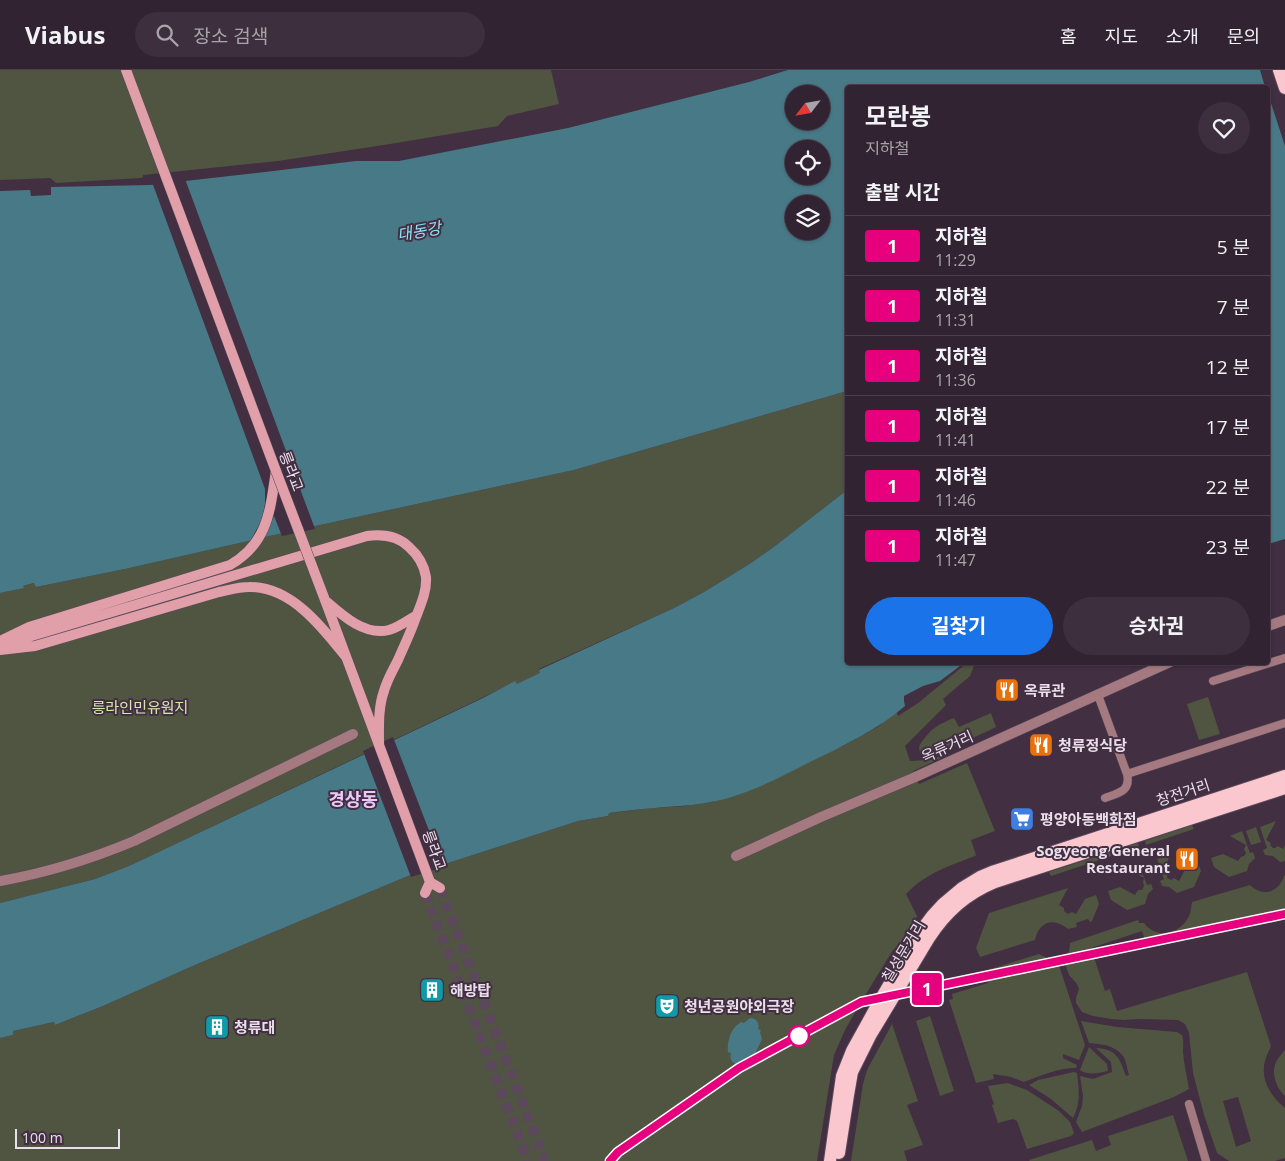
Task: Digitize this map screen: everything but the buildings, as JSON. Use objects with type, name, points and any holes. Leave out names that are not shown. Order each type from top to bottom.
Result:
[{"type":"main road","name":"릉라교","points":[[126,70],[430,882]]},
{"type":"main road","points":[[1279,70],[1285,88]]},
{"type":"main road","points":[[0,641],[29,628],[230,565],[253,547],[267,519],[276,472]]},
{"type":"main road","points":[[0,645],[367,536],[384,535],[406,544],[415,553],[422,563],[426,582],[417,615],[383,692],[379,718],[379,744]]},
{"type":"main road","points":[[0,650],[35,646],[218,592],[250,587],[264,588],[286,597],[320,625],[346,657]]},
{"type":"main road","points":[[325,600],[351,621],[374,631],[388,630],[399,626],[417,615]]},
{"type":"main road","name":"창전거리","points":[[932,916],[962,888],[980,877],[1285,776]]},
{"type":"main road","name":"창전거리","points":[[984,887],[1285,788]]},
{"type":"main road","points":[[426,893],[430,882],[440,888]]},
{"type":"main road","name":"칠성문거리","points":[[838,1161],[852,1072],[861,1053],[939,922],[950,910],[984,887]]},
{"type":"main road","name":"칠성문거리","points":[[830,1161],[842,1076],[847,1062],[916,939],[932,916]]},
{"type":"street","points":[[1270,625],[1285,620]]},
{"type":"street","points":[[1270,663],[1285,658]]},
{"type":"street","name":"옥류거리","points":[[736,856],[1163,665]]},
{"type":"street","points":[[1212,680],[1262,665]]},
{"type":"street","points":[[1098,695],[1129,781],[1127,787],[1122,792],[1105,798]]},
{"type":"street","points":[[1127,774],[1285,723]]},
{"type":"street","points":[[0,881],[65,866],[104,853],[353,734]]},
{"type":"street","points":[[1189,1104],[1206,1161]]},
{"type":"green space","points":[[0,70],[551,70],[559,104],[507,116],[498,126],[278,161],[143,175],[141,178],[56,183],[50,178],[0,180]]},
{"type":"green space","name":"릉라인민유원지","points":[[845,392],[845,492],[775,546],[704,592],[674,608],[539,669],[541,673],[516,685],[515,682],[129,866],[95,879],[0,903],[0,593],[23,588],[23,586],[35,583],[36,587],[125,569],[574,470]]},
{"type":"green space","points":[[965,665],[974,665],[970,676],[943,699],[946,705],[905,746],[910,761],[926,760],[946,755],[913,771],[919,784],[967,763],[995,831],[971,840],[975,856],[930,875],[906,894],[917,916],[903,940],[893,950],[861,1002],[845,1030],[834,1055],[817,1161],[0,1161],[0,1038],[13,1035],[13,1031],[54,1022],[55,1025],[408,876],[578,821],[608,816],[609,813],[712,802],[843,746],[877,727],[897,712],[898,716],[918,703]]},
{"type":"green space","points":[[1208,697],[1220,734],[1199,740],[1187,704]]},
{"type":"green space","points":[[991,713],[996,727],[949,748],[921,753],[919,749],[923,741],[934,728],[941,724],[954,718],[959,727]]},
{"type":"green space","points":[[1276,821],[1266,840],[1271,843],[1270,845],[1273,848],[1278,846],[1283,849],[1285,845],[1285,861],[1280,862],[1273,856],[1265,855],[1263,850],[1267,848],[1260,827]]},
{"type":"green space","points":[[1192,825],[1194,829],[1146,845],[1145,841]]},
{"type":"green space","points":[[1256,827],[1261,842],[1251,845],[1246,831]]},
{"type":"green space","points":[[1242,831],[1250,853],[1253,852],[1255,858],[1249,864],[1247,871],[1229,877],[1214,867],[1211,858],[1223,854],[1238,861],[1244,856],[1246,845],[1230,836]]},
{"type":"green space","points":[[1138,843],[1139,847],[1051,876],[1049,872]]},
{"type":"green space","points":[[1170,855],[1163,872],[1171,880],[1174,878],[1179,881],[1187,866],[1198,862],[1201,871],[1194,887],[1177,893],[1169,887],[1162,886],[1160,881],[1164,879],[1157,859]]},
{"type":"green space","points":[[1139,865],[1147,885],[1151,884],[1153,889],[1148,894],[1145,904],[1127,910],[1111,900],[1108,891],[1120,887],[1135,895],[1138,890],[1142,890],[1144,878],[1128,869]]},
{"type":"green space","points":[[1284,876],[1285,908],[1182,941],[1181,937],[1147,947],[1142,931],[1091,948],[1105,991],[1110,989],[1117,1011],[1247,972],[1271,1046],[1264,1068],[1265,1081],[1275,1099],[1285,1108],[1285,1158],[1275,1161],[1229,1161],[1217,1153],[1204,1115],[1193,1073],[1189,1033],[1185,1024],[1178,1020],[1111,1019],[1082,1012],[1076,1003],[1079,989],[1069,975],[1063,958],[1069,952],[1070,943],[1138,920],[1139,923],[1144,923],[1149,928],[1161,933],[1173,931],[1184,924],[1188,918],[1192,902],[1250,885],[1260,891],[1270,891],[1282,882]],"holes":[[[1238,1097],[1251,1141],[1236,1147],[1223,1101]]]},
{"type":"green space","points":[[1068,888],[1059,905],[1068,914],[1072,912],[1076,914],[1085,899],[1096,895],[1099,904],[1092,921],[1090,922],[1088,919],[1076,923],[1077,927],[1068,929],[1058,923],[1048,923],[1040,929],[1035,940],[980,957],[976,948],[989,913]]},
{"type":"green space","points":[[1039,954],[1049,959],[1057,959],[1085,1045],[1079,1060],[1063,1054],[1063,1058],[1077,1065],[1076,1068],[1056,1071],[1024,1082],[1011,1077],[993,1074],[994,1079],[976,1083],[949,1000],[953,999],[952,994],[988,983],[984,971]]},
{"type":"green space","points":[[930,1016],[954,1091],[940,1096],[916,1021]]},
{"type":"green space","points":[[1081,1021],[1117,1027],[1177,1032],[1182,1035],[1183,1057],[1189,1089],[1174,1097],[1082,1132],[1076,1122],[1082,1106],[1083,1096],[1080,1076],[1093,1079],[1112,1072],[1111,1062],[1096,1048],[1113,1053],[1122,1064],[1126,1076],[1129,1075],[1123,1056],[1116,1049],[1089,1043]]},
{"type":"green space","points":[[892,1024],[918,1101],[907,1105],[923,1145],[904,1151],[907,1161],[851,1161],[863,1084],[867,1070]]},
{"type":"green space","points":[[1089,1047],[1107,1064],[1108,1071],[1090,1073],[1080,1070]]},
{"type":"green space","points":[[1284,1051],[1285,1096],[1277,1085],[1274,1075],[1276,1062]]},
{"type":"green space","points":[[1074,1072],[1077,1073],[1079,1096],[1073,1118],[1051,1099],[1029,1085],[1038,1080]]},
{"type":"green space","points":[[1008,1083],[1027,1090],[1059,1111],[1070,1122],[1074,1133],[1071,1136],[1027,1149],[1017,1121],[1013,1119],[998,1123],[992,1105],[994,1104],[988,1086]]},
{"type":"green space","points":[[1173,1115],[1188,1161],[1029,1160],[1092,1140],[1096,1151],[1111,1145],[1108,1136]]},
{"type":"water","name":"대동강","points":[[788,70],[1285,70],[1285,539],[1270,543],[1270,85],[845,85],[845,392],[574,470],[125,569],[36,587],[34,583],[23,586],[24,588],[0,593],[0,191],[30,190],[31,196],[51,195],[51,187],[150,185],[356,161],[399,161],[568,128],[749,82]]},
{"type":"water","points":[[845,492],[845,665],[961,665],[940,681],[923,686],[904,696],[905,706],[883,723],[847,744],[787,774],[737,795],[697,804],[609,813],[608,816],[578,821],[408,876],[195,965],[103,1006],[55,1025],[54,1022],[13,1031],[13,1035],[0,1038],[0,903],[95,879],[129,866],[515,681],[517,684],[540,673],[539,670],[674,608],[704,592],[775,546]]},
{"type":"water","points":[[750,1018],[757,1021],[762,1039],[755,1054],[742,1064],[734,1064],[731,1061],[731,1053],[728,1052],[731,1033],[741,1022],[744,1023]]},
{"type":"pier","points":[[1260,70],[1285,70],[1285,146],[1270,100],[1270,85],[1264,85]]},
{"type":"pier","points":[[185,179],[315,529],[282,536],[274,516],[263,540],[249,543],[263,515],[265,489],[152,182]]},
{"type":"pier","points":[[393,737],[443,867],[411,877],[363,751]]},
{"type":"tunnel","points":[[440,888],[545,1161]]},
{"type":"tunnel","points":[[425,893],[528,1161]]},
{"type":"metro line","name":"1","points":[[610,1161],[618,1152],[739,1068],[861,1002],[1285,914]]},
{"type":"place","name":"옥류관","points":[[1007,690]]},
{"type":"place","name":"청류정식당","points":[[1041,745]]},
{"type":"place","name":"평양아동백화점","points":[[1022,819]]},
{"type":"place","name":"Sogyeong General Restaurant","points":[[1187,859]]},
{"type":"place","name":"해방탑","points":[[432,990]]},
{"type":"place","name":"청년공원야외극장","points":[[667,1006]]},
{"type":"place","name":"청류대","points":[[217,1027]]},
{"type":"district","name":"경상동","points":[[353,799]]}]
